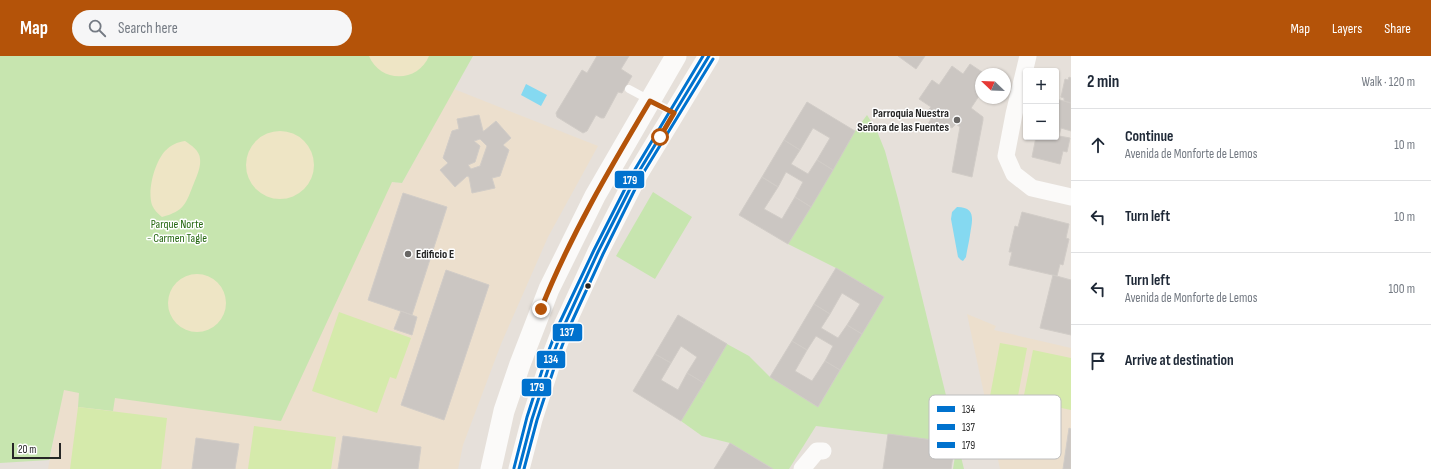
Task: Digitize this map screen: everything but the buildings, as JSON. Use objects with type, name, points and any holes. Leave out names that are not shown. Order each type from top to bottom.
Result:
[{"type":"street","points":[[491,469],[504,411],[520,364],[549,289],[595,196],[676,56]]},
{"type":"street","points":[[519,469],[532,419],[552,357],[564,326],[638,173],[709,56]]},
{"type":"street","points":[[1028,56],[1014,114],[1006,156],[1014,174],[1032,188],[1071,197]]},
{"type":"street","points":[[802,469],[816,451],[823,451]]},
{"type":"lane","points":[[629,89],[674,113]]},
{"type":"shaded area","points":[[454,89],[598,146],[548,237],[501,344],[463,445],[458,469],[48,469],[63,390],[392,182],[402,183]]},
{"type":"shaded area","points":[[967,314],[996,326],[994,330],[1071,348],[1071,469],[1000,469],[998,459],[1061,459],[1061,395],[984,395]]},
{"type":"green space","name":"Parque Norte - Carmen Tagle","points":[[0,56],[473,56],[402,183],[392,182],[281,421],[115,398],[113,411],[78,407],[79,393],[64,390],[49,460],[0,463]]},
{"type":"green space","points":[[867,115],[877,131],[885,151],[946,395],[929,395],[929,440],[816,426],[789,469],[773,469],[730,443],[702,436],[681,421],[727,344],[749,356],[770,377],[818,407],[884,297],[836,268],[788,244],[855,131]]},
{"type":"green space","points":[[653,192],[692,217],[655,279],[616,256]]},
{"type":"green space","points":[[339,312],[411,338],[396,379],[390,377],[377,413],[312,391]]},
{"type":"green space","points":[[1000,343],[1027,348],[1018,395],[990,395]]},
{"type":"green space","points":[[1033,350],[1071,358],[1071,410],[1061,408],[1061,395],[1024,395]]},
{"type":"green space","points":[[78,407],[167,418],[161,469],[70,469]]},
{"type":"green space","points":[[254,426],[336,437],[331,469],[248,469]]},
{"type":"green space","points":[[955,459],[962,459],[964,469],[953,469]]},
{"type":"sand","points":[[369,56],[429,56],[424,65],[417,71],[408,75],[399,76],[390,75],[381,71],[374,65]]},
{"type":"sand","points":[[273,131],[287,131],[299,136],[309,146],[314,158],[314,172],[309,184],[299,194],[287,199],[273,199],[261,194],[251,184],[246,172],[246,158],[251,146],[261,136]]},
{"type":"sand","points":[[185,141],[195,148],[200,156],[198,171],[184,205],[176,212],[162,217],[154,209],[151,199],[151,184],[155,169],[165,151],[174,144]]},
{"type":"sand","points":[[191,274],[203,274],[218,282],[226,297],[226,309],[218,324],[203,332],[191,332],[176,324],[168,309],[168,297],[176,282]]},
{"type":"water","points":[[526,84],[547,95],[541,106],[521,95]]},
{"type":"water","points":[[957,207],[968,209],[972,216],[972,225],[966,257],[963,261],[958,257],[951,219],[952,212]]},
{"type":"transit line","name":"179","points":[[514,468],[527,417],[547,355],[559,324],[634,171],[703,56]]},
{"type":"transit line","name":"134","points":[[519,469],[532,419],[552,357],[564,326],[598,252],[638,173],[709,56]]},
{"type":"transit line","name":"137","points":[[524,469],[537,420],[557,359],[569,328],[603,254],[642,175],[713,59]]},
{"type":"place","name":"Parroquia Nuestra Señora de las Fuentes","points":[[957,120]]},
{"type":"place","name":"Edificio E","points":[[408,254]]},
{"type":"route","points":[[541,309],[583,218],[650,101],[674,113],[660,137]]}]
